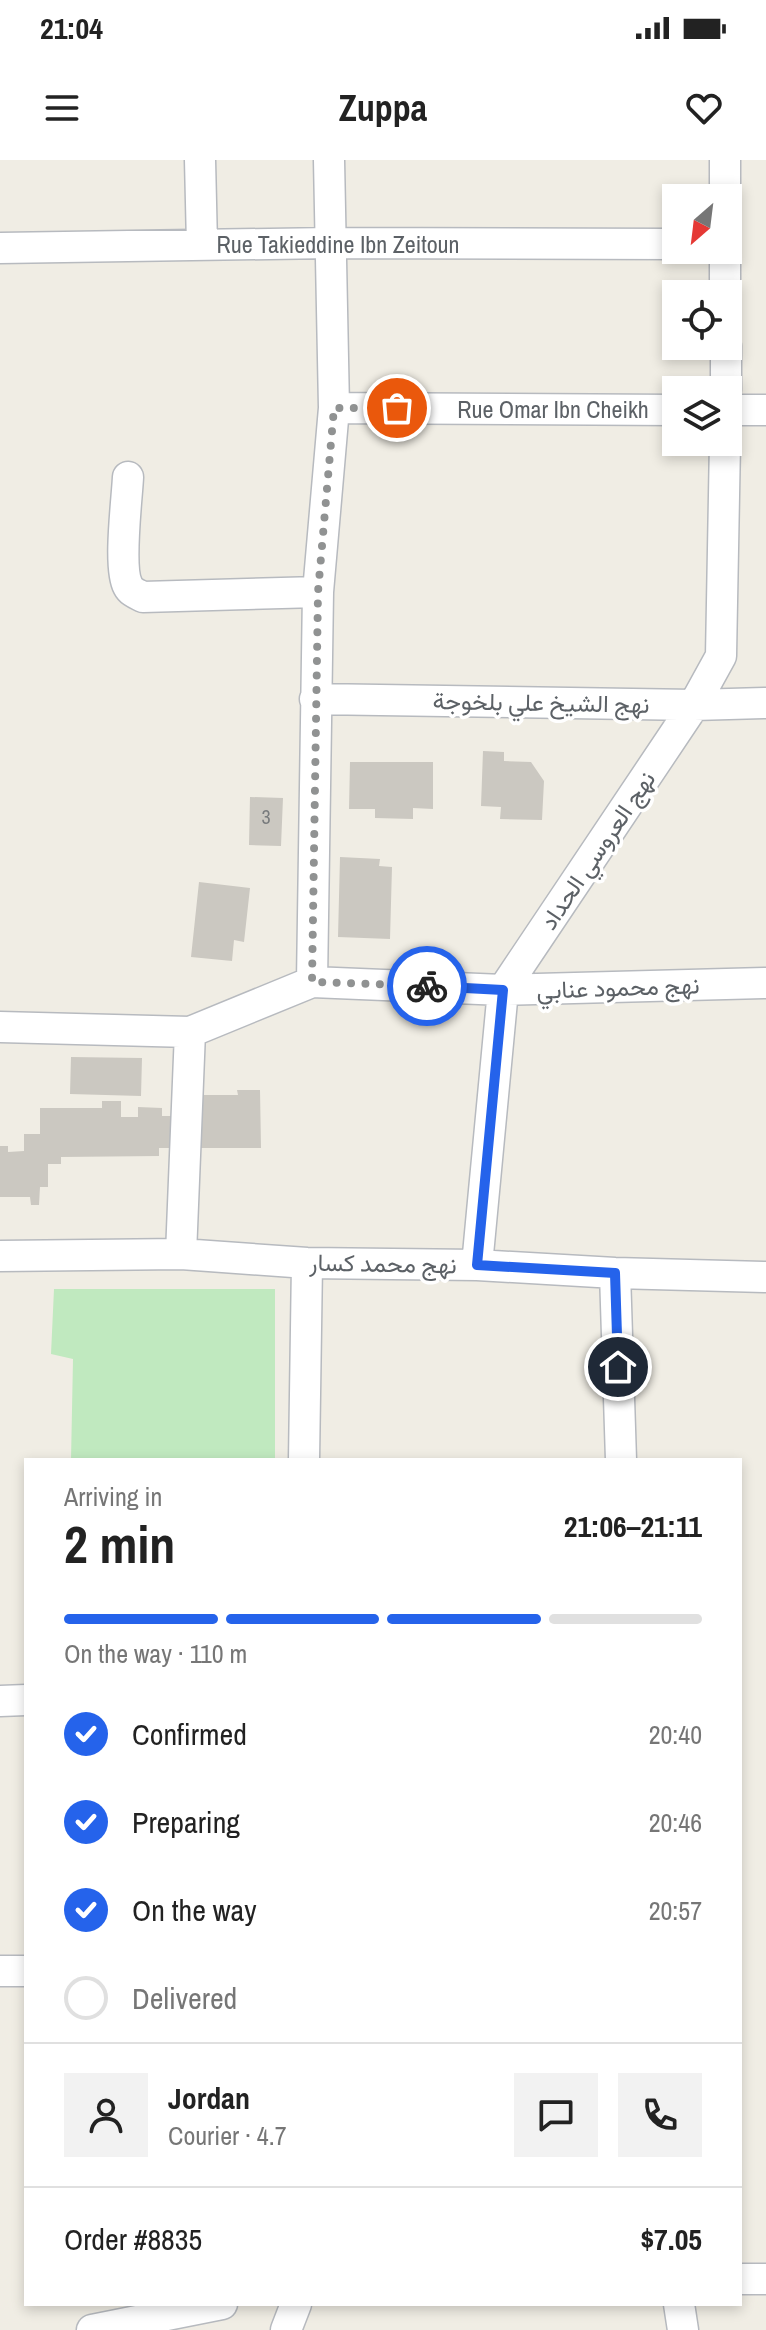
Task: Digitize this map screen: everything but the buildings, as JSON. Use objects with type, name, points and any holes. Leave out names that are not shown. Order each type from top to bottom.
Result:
[{"type":"street","points":[[200,160],[202,245]]},
{"type":"street","points":[[312,982],[318,592],[334,408],[329,160]]},
{"type":"street","points":[[725,160],[725,184]]},
{"type":"street","name":"Rue Takieddine Ibn Zeitoun","points":[[0,248],[330,243],[662,244]]},
{"type":"street","name":"Rue Omar Ibn Cheikh","points":[[334,408],[662,410]]},
{"type":"street","points":[[742,410],[766,410]]},
{"type":"street","name":"نهج العروسي الحداد","points":[[477,1265],[503,990],[694,705],[721,656],[725,456]]},
{"type":"street","points":[[128,477],[124,567],[127,585],[133,592],[143,597],[318,592]]},
{"type":"street","name":"نهج الشيخ علي بلخوجة","points":[[315,699],[694,705],[766,703]]},
{"type":"street","name":"نهج محمود عنابي","points":[[0,1027],[190,1032],[312,982],[503,990],[766,983]]},
{"type":"street","points":[[181,1254],[190,1032]]},
{"type":"street","name":"نهج محمد كسار","points":[[0,1256],[181,1254],[307,1263],[477,1265],[766,1277]]},
{"type":"street","points":[[304,1458],[307,1263]]},
{"type":"street","points":[[615,1273],[621,1458]]},
{"type":"street","points":[[0,1701],[24,1700]]},
{"type":"street","points":[[0,1971],[24,1971]]},
{"type":"street","points":[[742,2279],[766,2279]]},
{"type":"street","points":[[92,2330],[212,2306]]},
{"type":"street","points":[[286,2330],[295,2306]]},
{"type":"street","points":[[679,2306],[683,2330]]},
{"type":"green space","points":[[54,1289],[275,1289],[275,1458],[71,1458],[73,1359],[51,1354]]},
{"type":"way so far","points":[[397,408],[334,408],[318,592],[312,982],[427,986]]},
{"type":"route","points":[[427,986],[503,990],[477,1265],[615,1273],[618,1367]]}]
